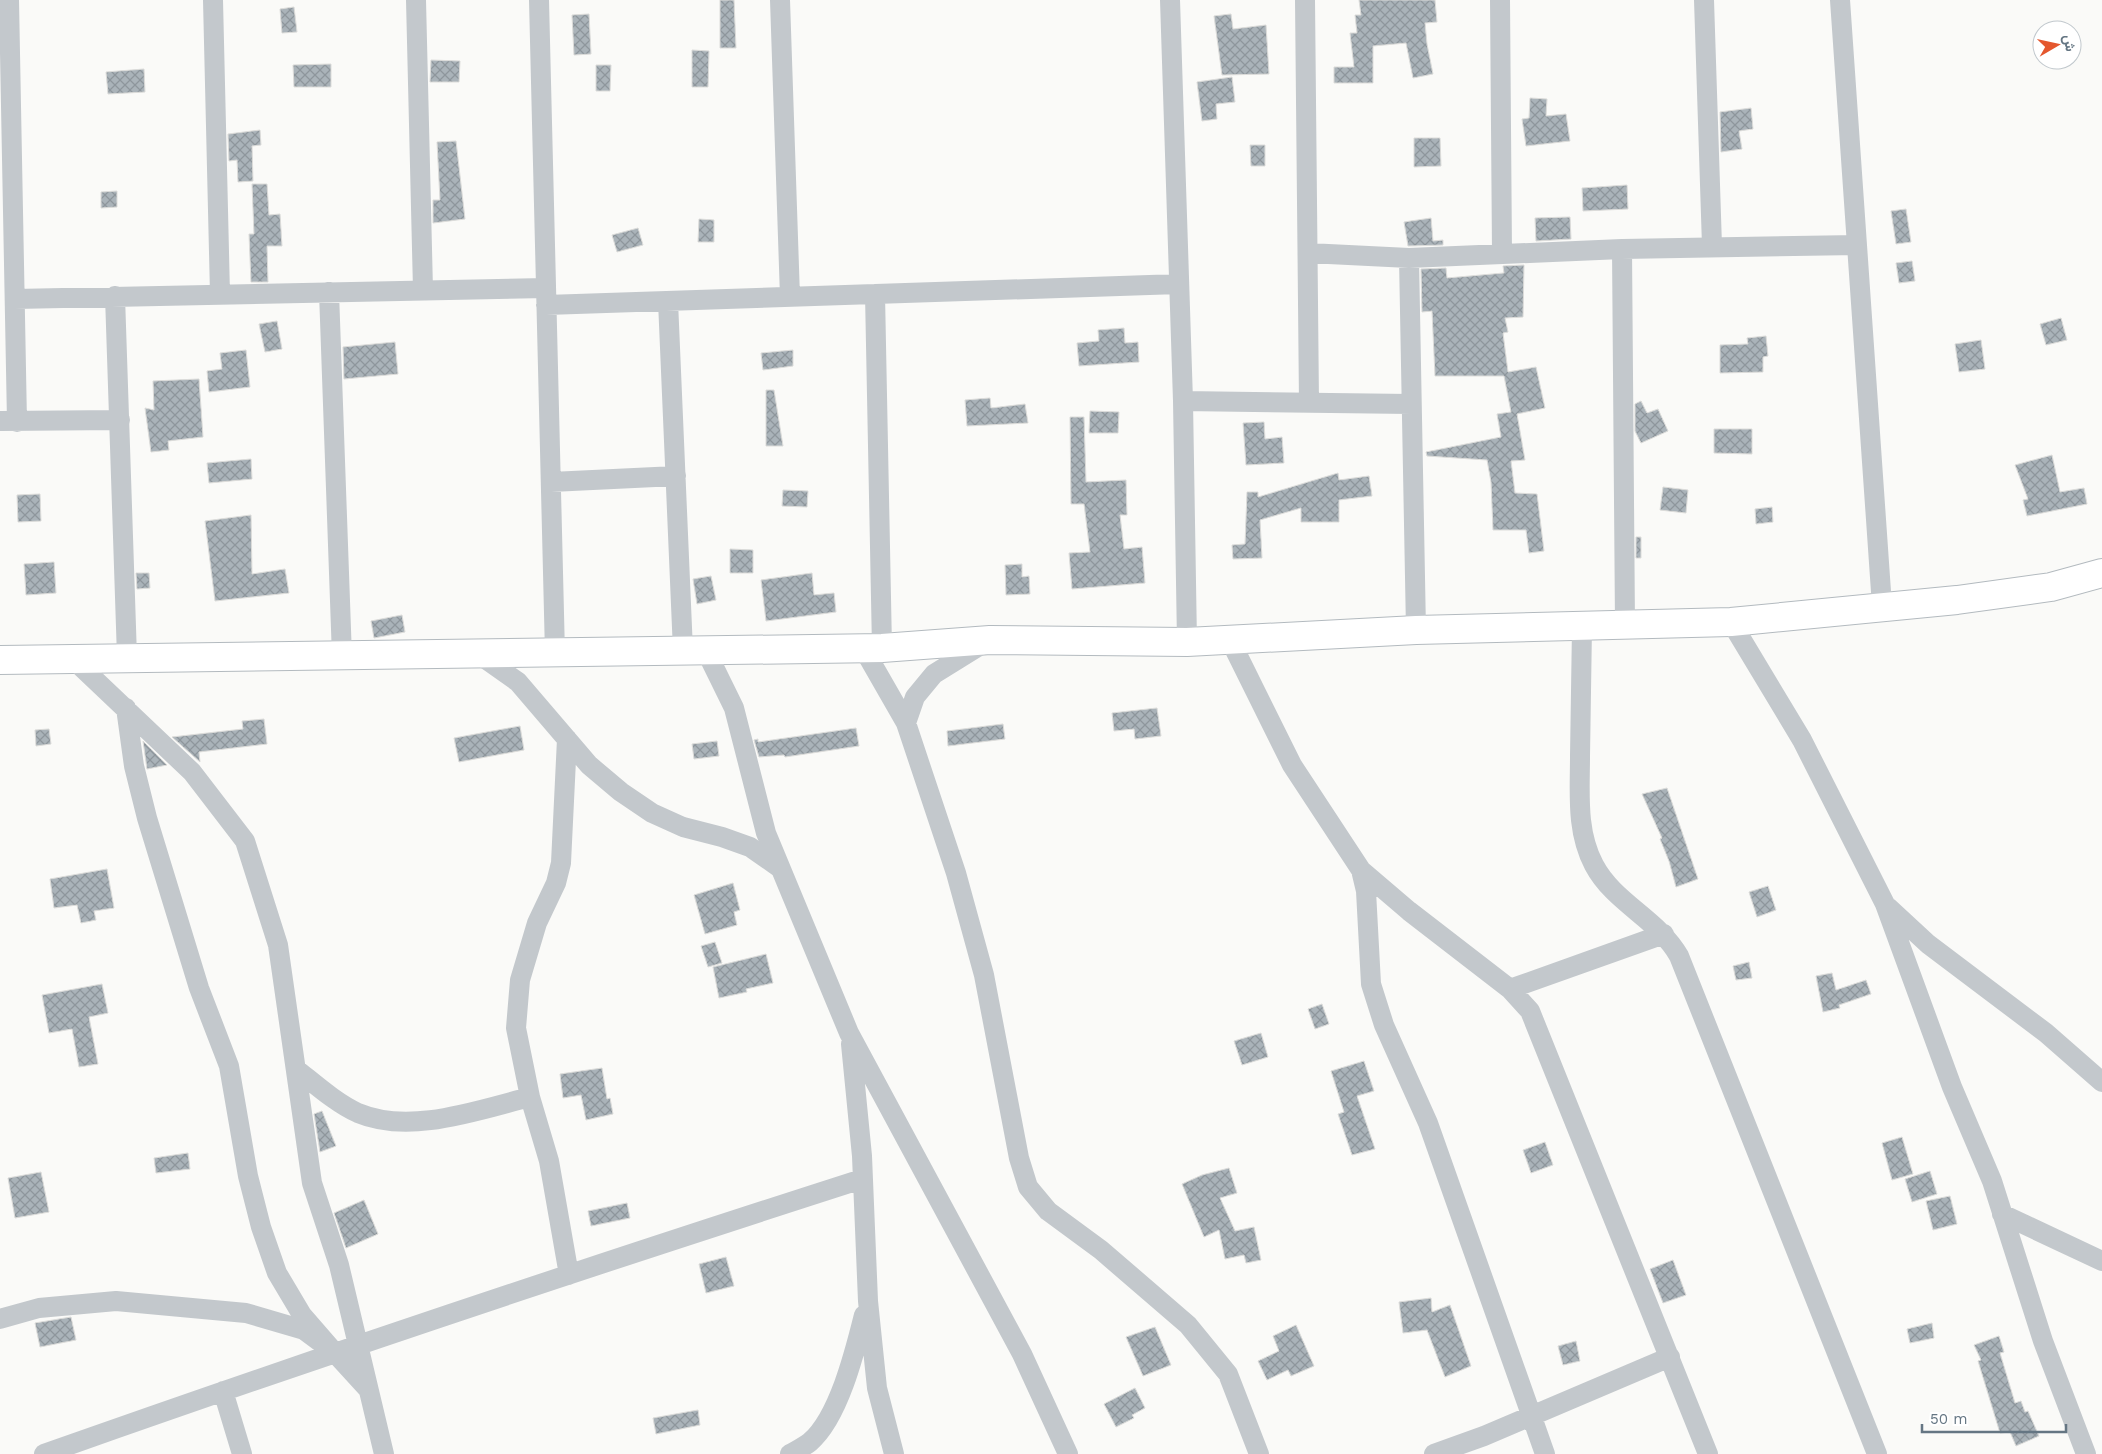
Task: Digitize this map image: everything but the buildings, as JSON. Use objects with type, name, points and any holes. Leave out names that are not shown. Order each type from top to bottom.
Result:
[{"type":"street","points":[[10,0],[6,152],[15,299],[8,422],[120,420]]},
{"type":"street","points":[[214,0],[220,294]]},
{"type":"street","points":[[416,0],[424,290]]},
{"type":"street","points":[[539,0],[555,654]]},
{"type":"street","points":[[780,0],[790,297]]},
{"type":"street","points":[[1170,0],[1180,284],[1187,642]]},
{"type":"street","points":[[1305,0],[1309,403]]},
{"type":"street","points":[[1500,0],[1502,253]]},
{"type":"street","points":[[1704,0],[1712,246]]},
{"type":"street","points":[[1840,0],[1882,606]]},
{"type":"street","points":[[1308,252],[1409,258],[1622,248],[1856,246]]},
{"type":"street","points":[[1622,248],[1625,625]]},
{"type":"street","points":[[1409,258],[1416,630]]},
{"type":"street","points":[[15,299],[424,290],[668,301],[1180,284]]},
{"type":"street","points":[[329,292],[342,657]]},
{"type":"street","points":[[875,294],[873,648],[906,723],[956,873],[984,975],[1019,1158],[1028,1187],[1048,1211],[1101,1250],[1188,1325],[1228,1374],[1259,1454]]},
{"type":"street","points":[[115,296],[127,657]]},
{"type":"street","points":[[668,301],[676,476],[694,651],[734,708],[766,833],[849,1033],[1022,1354],[1068,1454]]},
{"type":"street","points":[[1183,401],[1411,404]]},
{"type":"street","points":[[551,482],[676,476]]},
{"type":"street","points":[[0,660],[74,660],[127,657],[342,657],[873,648],[990,640],[1187,642],[1416,630],[1731,622],[1957,600],[2051,587],[2102,573]]},
{"type":"street","points":[[1731,622],[1802,740],[1885,904],[1952,1086],[1992,1181],[2043,1341],[2086,1454]]},
{"type":"street","points":[[1582,627],[1579,800],[1583,835],[1594,864],[1611,889],[1664,934],[1679,956],[1878,1454]]},
{"type":"street","points":[[906,723],[915,697],[934,674],[990,640]]},
{"type":"street","points":[[1230,640],[1292,765],[1361,870],[1409,911],[1510,989],[1530,1012],[1708,1454]]},
{"type":"street","points":[[480,655],[518,682],[589,765],[621,792],[652,813],[683,827],[722,837],[750,847],[780,868]]},
{"type":"street","points":[[74,660],[192,772],[245,840],[278,945],[312,1182],[339,1265],[384,1454]]},
{"type":"street","points":[[126,708],[134,766],[147,818],[199,988],[229,1066],[248,1176],[261,1227],[277,1272],[297,1306],[335,1353],[367,1388]]},
{"type":"street","points":[[567,739],[561,863],[556,883],[537,923],[520,980],[516,1028],[530,1097],[549,1161],[569,1274]]},
{"type":"street","points":[[1361,870],[1366,891],[1371,984],[1384,1025],[1428,1122],[1544,1454]]},
{"type":"street","points":[[1885,904],[1928,944],[2046,1033],[2102,1082]]},
{"type":"street","points":[[1510,989],[1664,934]]},
{"type":"street","points":[[849,1033],[862,1179],[868,1301],[877,1388],[894,1454]]},
{"type":"street","points":[[296,1070],[358,1113],[378,1119],[402,1121],[443,1119],[530,1097]]},
{"type":"street","points":[[44,1454],[223,1391],[569,1274],[862,1179]]},
{"type":"street","points":[[2002,1214],[2102,1261]]},
{"type":"street","points":[[0,1319],[39,1308],[116,1301],[184,1306],[246,1313],[304,1330],[335,1353]]},
{"type":"street","points":[[790,1454],[810,1442],[827,1420],[850,1368],[868,1301]]},
{"type":"street","points":[[1434,1454],[1531,1416],[1670,1357]]},
{"type":"street","points":[[223,1391],[242,1454]]}]
